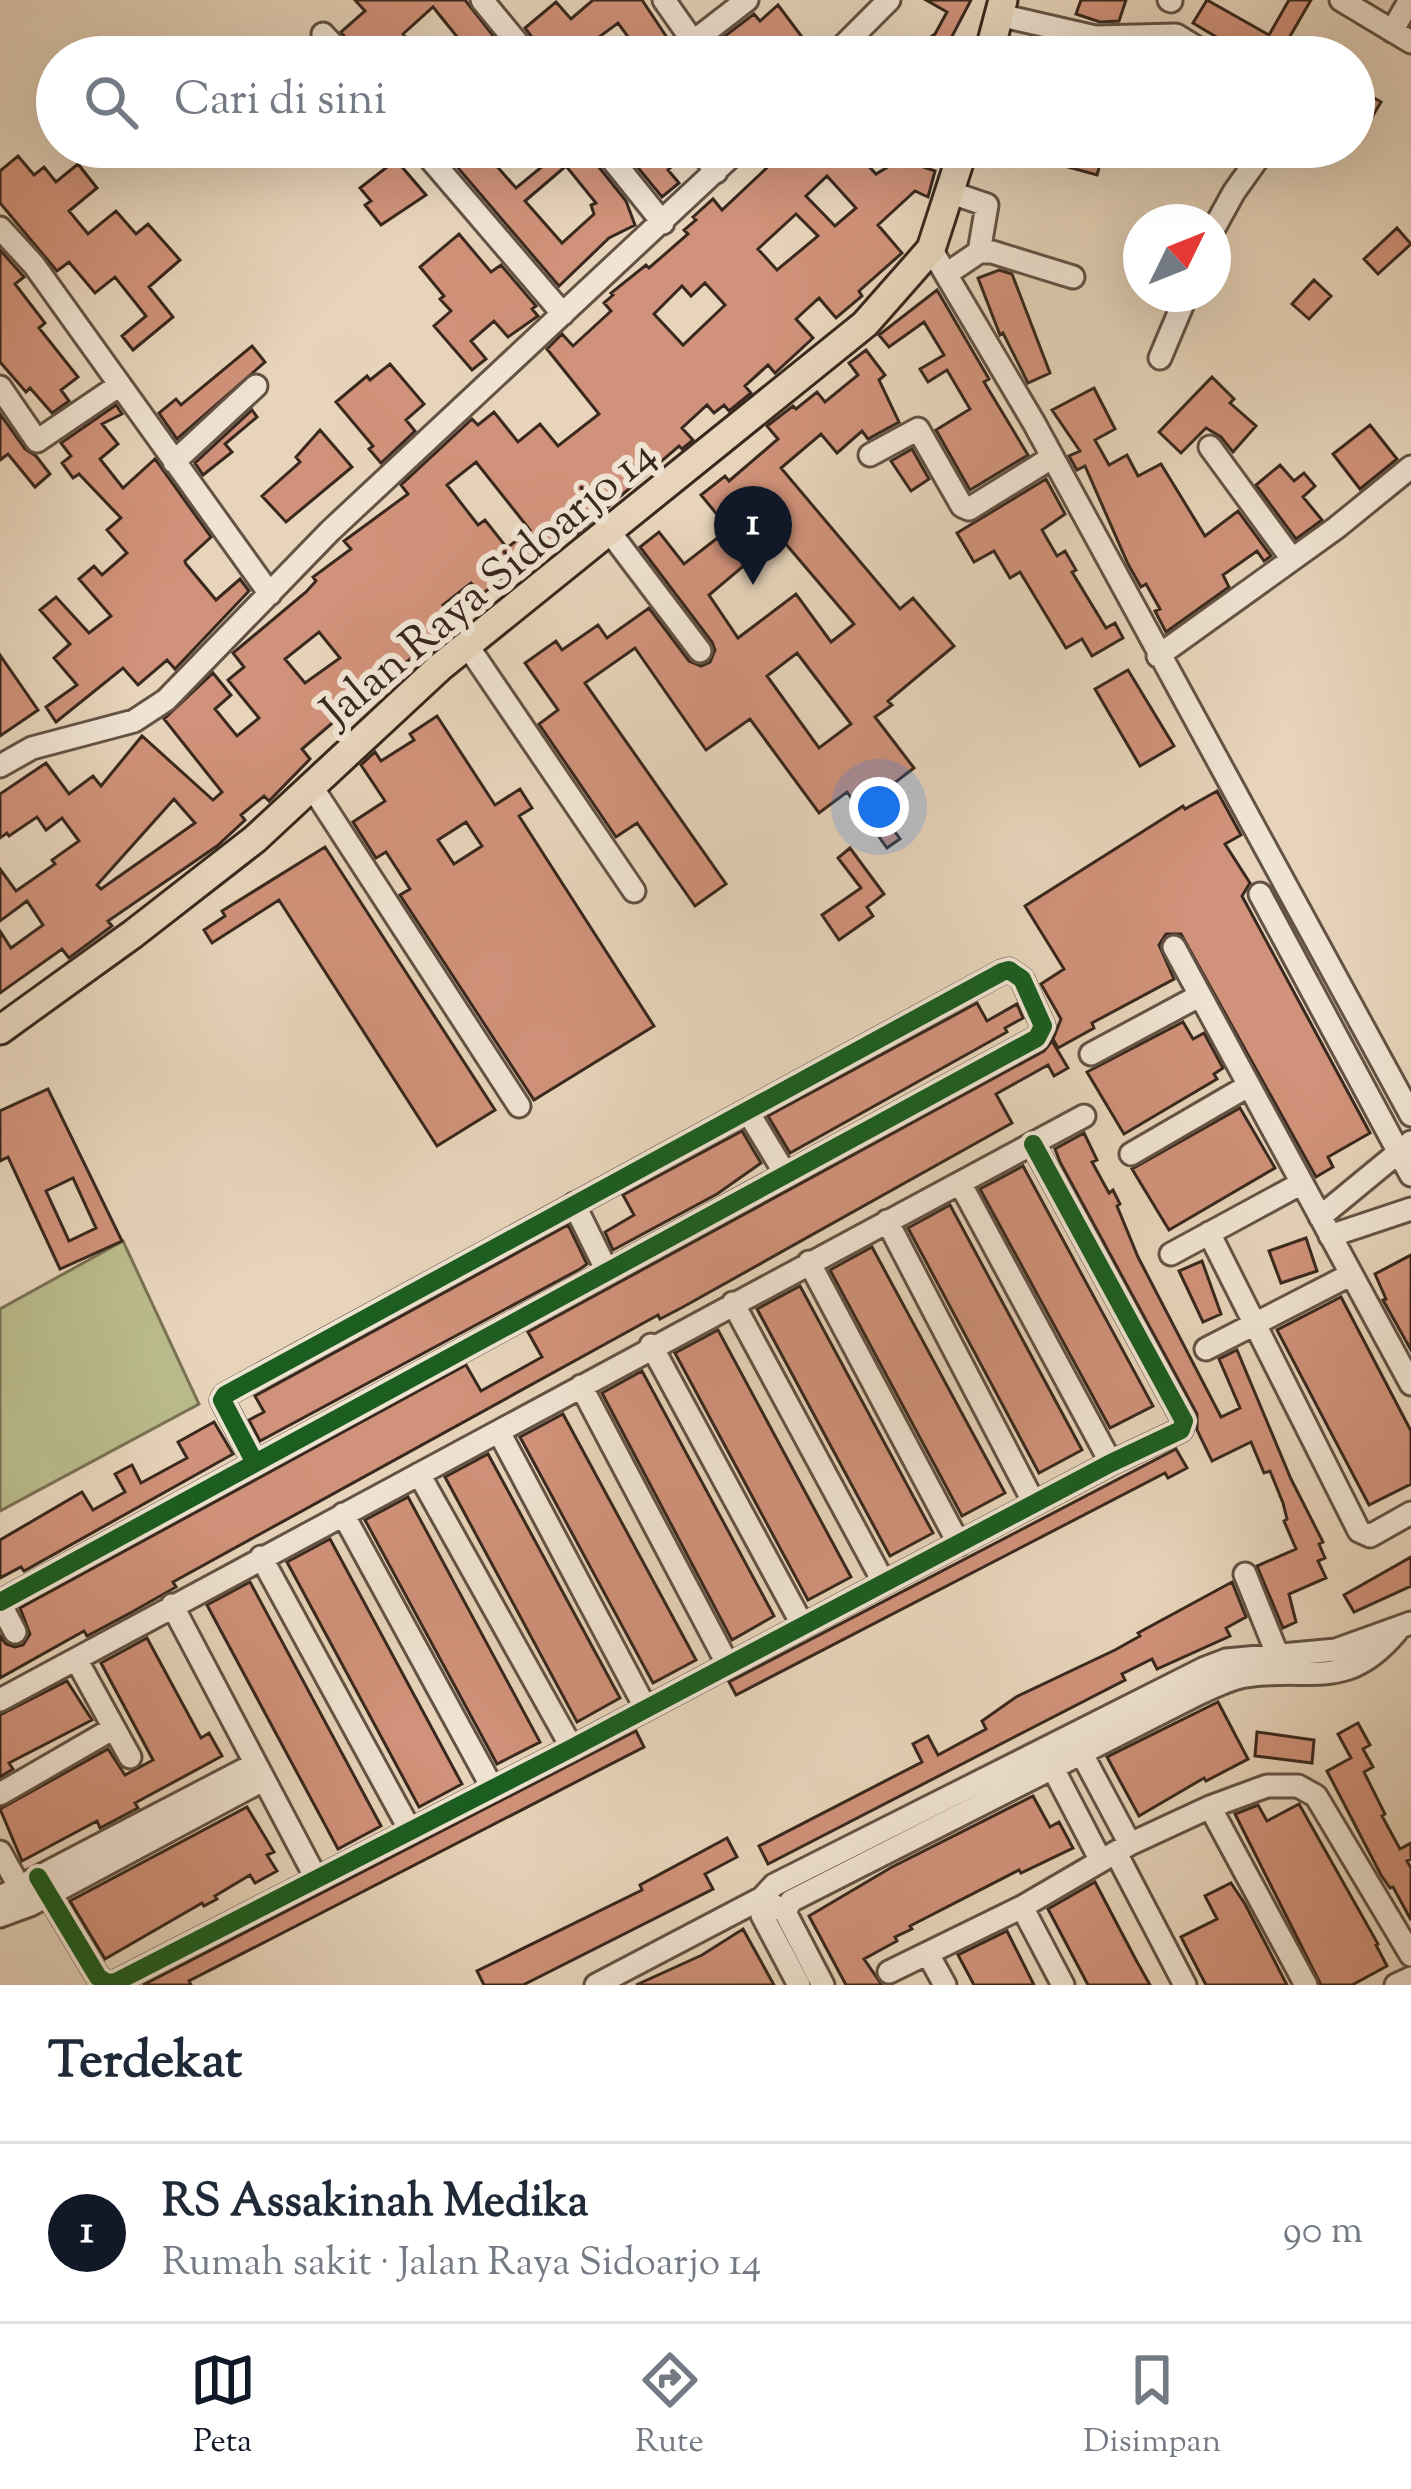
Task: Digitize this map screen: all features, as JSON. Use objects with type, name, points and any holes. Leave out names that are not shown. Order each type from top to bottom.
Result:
[{"type":"main road","name":"Jalan Raya Sidoarjo 14","points":[[0,1030],[200,883],[466,645],[865,324],[931,249],[959,168]]},
{"type":"street","points":[[482,0],[512,36]]},
{"type":"street","points":[[664,0],[690,36]]},
{"type":"street","points":[[712,36],[747,0]]},
{"type":"street","points":[[853,36],[889,0]]},
{"type":"street","points":[[1341,0],[1401,37],[1410,0]]},
{"type":"street","points":[[1001,8],[1092,36]]},
{"type":"street","points":[[1136,36],[1178,36]]},
{"type":"street","points":[[438,168],[563,314]]},
{"type":"street","points":[[619,168],[663,223]]},
{"type":"street","points":[[713,168],[716,172]]},
{"type":"street","points":[[0,766],[32,748],[134,721],[151,712],[330,531],[720,168]]},
{"type":"street","points":[[1227,204],[1251,168]]},
{"type":"street","points":[[952,193],[987,206],[979,252]]},
{"type":"street","points":[[0,228],[34,265],[270,594]]},
{"type":"street","points":[[931,249],[1051,458],[1411,1115]]},
{"type":"street","points":[[948,274],[979,252],[1018,257],[1073,277]]},
{"type":"street","points":[[1160,358],[1179,312]]},
{"type":"street","points":[[0,387],[37,441],[118,386]]},
{"type":"street","points":[[174,462],[256,386]]},
{"type":"street","points":[[870,455],[918,429],[965,509],[1051,458]]},
{"type":"street","points":[[1210,447],[1292,559]]},
{"type":"street","points":[[1158,656],[1367,505],[1411,467]]},
{"type":"street","points":[[609,531],[700,651]]},
{"type":"street","points":[[466,645],[634,891]]},
{"type":"street","points":[[312,787],[518,1106]]},
{"type":"street","points":[[1260,894],[1405,1147],[1411,1174]]},
{"type":"street","points":[[1174,947],[1411,1384]]},
{"type":"street","points":[[15,1631],[0,1602],[1037,1038],[1043,1026],[1022,979],[1009,970],[1002,972],[224,1395],[222,1400],[255,1463]]},
{"type":"street","points":[[1090,1054],[1199,996]]},
{"type":"street","points":[[1132,1154],[1248,1086]]},
{"type":"street","points":[[748,1112],[786,1174]]},
{"type":"street","points":[[0,1700],[1084,1116]]},
{"type":"street","points":[[0,1852],[98,1977],[111,1983],[1181,1430],[1184,1421],[1033,1144]]},
{"type":"street","points":[[1325,1227],[1405,1147]]},
{"type":"street","points":[[1171,1254],[1302,1183]]},
{"type":"street","points":[[960,1184],[1111,1463]]},
{"type":"street","points":[[574,1204],[607,1271]]},
{"type":"street","points":[[1325,1227],[1411,1209]]},
{"type":"street","points":[[887,1221],[1034,1503]]},
{"type":"street","points":[[1209,1233],[1359,1532],[1370,1536],[1411,1513]]},
{"type":"street","points":[[809,1262],[958,1544]]},
{"type":"street","points":[[1206,1349],[1350,1275]]},
{"type":"street","points":[[733,1303],[884,1583]]},
{"type":"street","points":[[651,1346],[802,1624]]},
{"type":"street","points":[[580,1386],[728,1665]]},
{"type":"street","points":[[499,1432],[645,1707]]},
{"type":"street","points":[[419,1474],[572,1748]]},
{"type":"street","points":[[343,1514],[493,1789]]},
{"type":"street","points":[[261,1558],[410,1830]]},
{"type":"street","points":[[1245,1574],[1278,1657]]},
{"type":"street","points":[[172,1605],[316,1878]]},
{"type":"street","points":[[1245,1667],[1278,1657],[1336,1650],[1404,1627]]},
{"type":"street","points":[[785,1912],[791,1901],[1205,1668],[1346,1672],[1380,1651],[1404,1627]]},
{"type":"street","points":[[76,1658],[130,1757]]},
{"type":"street","points":[[0,1794],[114,1728]]},
{"type":"street","points":[[1077,1743],[1116,1853],[1185,1985]]},
{"type":"street","points":[[1048,1759],[1116,1853]]},
{"type":"street","points":[[596,1985],[761,1898],[774,1886],[1048,1759]]},
{"type":"street","points":[[0,1916],[27,1892],[259,1772]]},
{"type":"street","points":[[890,1972],[1022,1907],[1116,1853],[1210,1807],[1267,1786],[1308,1789],[1411,1955]]},
{"type":"street","points":[[1210,1807],[1306,1985]]},
{"type":"street","points":[[761,1898],[785,1912],[823,1985]]},
{"type":"street","points":[[761,1898],[762,1915],[799,1985]]},
{"type":"street","points":[[1022,1907],[1063,1985]]},
{"type":"street","points":[[928,1954],[945,1985]]},
{"type":"street","points":[[1396,1985],[1411,1978]]},
{"type":"green space","points":[[123,1241],[199,1404],[0,1511],[0,1309]]},
{"type":"building","points":[[355,0],[465,0],[493,36],[457,36],[433,7],[405,36],[344,36],[341,32],[365,11]]},
{"type":"building","points":[[593,0],[642,0],[666,36],[627,36],[618,23],[600,36],[531,36],[525,28],[556,2],[571,19]]},
{"type":"building","points":[[926,0],[971,0],[952,36],[932,36],[935,34],[947,12]]},
{"type":"building","points":[[1081,0],[1126,0],[1119,21],[1100,22],[1076,14]]},
{"type":"building","points":[[1207,0],[1269,35],[1289,0],[1311,0],[1290,36],[1215,36],[1193,23]]},
{"type":"building","points":[[778,5],[801,36],[725,36],[754,14],[760,21]]},
{"type":"building","points":[[18,156],[34,175],[45,168],[56,182],[73,168],[81,168],[97,188],[69,211],[88,234],[116,211],[136,234],[148,224],[180,260],[149,287],[173,317],[133,350],[122,336],[146,316],[115,277],[95,293],[69,262],[57,271],[0,203],[0,171]]},
{"type":"building","points":[[386,168],[403,168],[426,195],[381,225],[365,205],[371,201],[360,188]]},
{"type":"building","points":[[458,168],[498,168],[516,188],[540,168],[564,168],[525,201],[562,243],[594,214],[591,205],[596,203],[568,168],[600,168],[626,201],[635,225],[609,238],[559,286]]},
{"type":"building","points":[[638,168],[670,168],[679,183],[662,197]]},
{"type":"building","points":[[767,168],[870,168],[876,174],[886,168],[935,171],[928,197],[915,191],[878,225],[902,253],[836,318],[819,298],[796,319],[813,338],[775,373],[768,365],[745,386],[751,393],[729,411],[724,405],[714,413],[707,405],[682,428],[693,440],[682,449],[679,446],[574,536],[571,532],[508,582],[504,577],[481,595],[471,583],[443,605],[451,615],[436,627],[442,634],[390,675],[382,665],[359,684],[364,690],[302,749],[310,759],[269,801],[264,796],[241,815],[245,820],[217,846],[108,921],[112,926],[69,958],[62,949],[0,993],[0,931],[11,948],[43,925],[27,901],[0,921],[0,869],[16,891],[79,841],[62,818],[46,830],[37,817],[0,838],[0,794],[46,763],[69,794],[93,776],[101,786],[142,736],[213,800],[222,792],[164,719],[213,673],[231,695],[215,709],[237,736],[259,718],[228,680],[244,667],[233,653],[306,592],[316,581],[313,577],[351,549],[344,541],[408,494],[401,485],[472,419],[478,425],[494,412],[518,442],[540,424],[558,446],[599,414],[547,349],[562,334],[573,346],[611,311],[604,303],[611,293],[688,234],[684,230],[696,220],[693,217],[713,199],[722,210]],"holes":[[[827,176],[856,208],[835,226],[806,196]],[[796,214],[818,236],[777,270],[758,249]],[[705,283],[725,305],[683,345],[654,314],[682,286],[691,296]],[[476,462],[530,530],[507,548],[485,520],[478,525],[447,485]],[[319,632],[340,658],[305,683],[285,659]],[[174,799],[195,823],[101,889],[97,885]]]},
{"type":"building","points":[[1072,168],[1099,168],[1097,175]]},
{"type":"building","points":[[1397,228],[1411,244],[1378,274],[1364,259]]},
{"type":"building","points":[[459,234],[491,272],[501,265],[536,306],[532,309],[538,316],[508,337],[494,321],[471,341],[486,359],[472,370],[434,326],[451,311],[420,267]]},
{"type":"building","points":[[0,250],[24,277],[15,284],[45,323],[39,328],[78,377],[61,390],[69,401],[52,413],[0,362]]},
{"type":"building","points":[[999,270],[1012,274],[1050,373],[1028,383],[1003,333],[1000,335],[978,278]]},
{"type":"building","points":[[1314,280],[1331,296],[1309,319],[1292,304]]},
{"type":"building","points":[[937,290],[1028,455],[970,490],[936,430],[970,409],[947,370],[928,382],[920,369],[944,355],[924,322],[889,347],[879,335]]},
{"type":"building","points":[[252,346],[265,362],[177,439],[159,413],[176,399],[181,405]]},
{"type":"building","points":[[866,350],[885,375],[879,380],[899,422],[868,439],[862,431],[837,453],[821,434],[781,468],[900,609],[913,598],[954,646],[875,717],[914,768],[872,800],[900,839],[887,848],[847,792],[819,813],[750,719],[706,750],[635,648],[585,683],[726,884],[695,906],[637,823],[616,837],[539,724],[558,710],[525,663],[556,641],[562,650],[598,625],[607,638],[649,608],[689,661],[701,666],[710,662],[715,650],[712,642],[640,547],[659,532],[684,564],[729,529],[701,495],[725,476],[729,481],[778,439],[767,426],[793,406],[796,409],[817,392],[825,402],[858,375],[849,363]],"holes":[[[779,536],[854,624],[831,642],[796,594],[738,638],[709,595]],[[797,653],[851,724],[819,748],[767,676]]]},
{"type":"building","points":[[390,364],[424,404],[406,420],[415,431],[381,463],[369,449],[373,446],[336,402]]},
{"type":"building","points":[[1212,377],[1234,399],[1230,403],[1256,426],[1233,452],[1206,428],[1181,453],[1159,432]]},
{"type":"building","points":[[1094,388],[1115,429],[1095,440],[1109,465],[1127,455],[1138,476],[1161,464],[1205,536],[1238,511],[1271,556],[1264,561],[1257,551],[1223,575],[1229,587],[1166,632],[1155,611],[1160,609],[1128,564],[1085,466],[1077,470],[1069,456],[1080,451],[1052,410]]},
{"type":"building","points":[[116,405],[122,414],[102,424],[118,444],[100,459],[123,488],[155,459],[211,537],[186,564],[216,600],[240,579],[249,591],[175,669],[167,660],[138,685],[123,668],[56,722],[46,707],[77,685],[54,658],[70,644],[40,610],[56,597],[89,633],[111,616],[79,579],[94,566],[102,575],[127,553],[107,530],[121,518],[79,474],[73,478],[62,463],[71,456],[61,443]]},
{"type":"building","points":[[252,410],[257,417],[225,444],[232,452],[203,475],[195,463]]},
{"type":"building","points":[[0,414],[50,474],[35,487],[8,454],[0,460]]},
{"type":"building","points":[[1370,425],[1397,459],[1360,489],[1333,454]]},
{"type":"building","points":[[320,430],[352,467],[286,522],[262,496],[300,462],[296,457]]},
{"type":"building","points":[[912,449],[929,479],[911,491],[891,461]]},
{"type":"building","points":[[1280,465],[1294,481],[1304,473],[1315,486],[1303,497],[1322,520],[1296,539],[1256,485]]},
{"type":"building","points":[[1046,479],[1065,514],[1042,530],[1057,556],[1065,551],[1076,570],[1072,572],[1106,628],[1115,623],[1123,638],[1092,656],[1082,639],[1066,648],[1020,572],[1010,578],[994,551],[974,562],[957,533]]},
{"type":"building","points":[[0,655],[38,710],[0,736]]},
{"type":"building","points":[[1128,670],[1174,746],[1140,766],[1095,689]]},
{"type":"building","points":[[437,716],[495,805],[520,789],[532,808],[519,816],[654,1026],[534,1100],[400,895],[410,889],[386,852],[376,858],[353,822],[385,801],[361,765],[375,752],[381,761],[414,740],[410,734]],"holes":[[[466,822],[482,846],[454,864],[438,840]]]},
{"type":"building","points":[[1217,791],[1241,835],[1225,844],[1250,883],[1242,896],[1370,1133],[1328,1157],[1333,1167],[1316,1177],[1181,934],[1166,934],[1159,945],[1174,979],[1092,1023],[1094,1028],[1058,1048],[1053,1039],[1061,1019],[1041,984],[1064,969],[1025,906],[1183,806]]},
{"type":"building","points":[[325,847],[495,1110],[437,1146],[279,900],[212,943],[204,930],[225,916],[222,911]]},
{"type":"building","points":[[850,848],[884,894],[867,907],[873,916],[839,940],[822,915],[861,888],[838,858]]},
{"type":"building","points":[[977,1003],[987,1021],[1017,1004],[1023,1018],[1005,1028],[1007,1032],[790,1153],[768,1116]]},
{"type":"building","points":[[1183,1022],[1193,1039],[1204,1033],[1223,1068],[1214,1074],[1217,1079],[1124,1134],[1087,1072]]},
{"type":"building","points":[[1052,1041],[1068,1068],[1054,1076],[1048,1065],[996,1094],[1012,1123],[173,1582],[176,1587],[132,1612],[87,1636],[84,1631],[0,1678],[0,1636],[15,1647],[23,1645],[30,1634],[20,1608],[466,1365],[481,1391],[542,1357],[528,1332],[1044,1051]]},
{"type":"building","points":[[48,1089],[122,1241],[60,1269],[8,1157],[0,1161],[0,1111]],"holes":[[[73,1178],[96,1228],[69,1241],[46,1191]]]},
{"type":"building","points":[[1240,1108],[1275,1168],[1169,1230],[1132,1169]]},
{"type":"building","points":[[742,1131],[761,1163],[717,1194],[613,1250],[605,1232],[634,1215],[623,1195]]},
{"type":"building","points":[[1084,1133],[1097,1160],[1092,1162],[1109,1193],[1113,1190],[1138,1257],[1221,1417],[1240,1408],[1219,1359],[1237,1350],[1323,1542],[1319,1544],[1325,1558],[1318,1561],[1326,1578],[1289,1594],[1296,1622],[1283,1628],[1257,1566],[1296,1549],[1284,1521],[1283,1503],[1251,1442],[1212,1461],[1197,1430],[1197,1414],[1060,1162],[1055,1149]]},
{"type":"building","points":[[1023,1166],[1153,1406],[1110,1428],[980,1189]]},
{"type":"building","points":[[950,1205],[1082,1450],[1039,1473],[908,1228]]},
{"type":"building","points":[[568,1225],[587,1264],[580,1269],[260,1441],[249,1420],[264,1412],[255,1396]]},
{"type":"building","points":[[1306,1238],[1317,1271],[1281,1283],[1269,1251]]},
{"type":"building","points":[[872,1247],[1005,1493],[962,1516],[830,1270]]},
{"type":"building","points":[[1411,1255],[1411,1350],[1383,1300],[1375,1274]]},
{"type":"building","points":[[1202,1261],[1221,1314],[1203,1322],[1179,1271]]},
{"type":"building","points":[[800,1286],[933,1533],[890,1556],[757,1309]]},
{"type":"building","points":[[1341,1297],[1411,1431],[1411,1484],[1369,1505],[1277,1330]]},
{"type":"building","points":[[718,1330],[851,1577],[808,1600],[675,1353]]},
{"type":"building","points":[[642,1371],[774,1616],[732,1640],[602,1393]]},
{"type":"building","points":[[563,1414],[696,1660],[653,1683],[520,1437]]},
{"type":"building","points":[[214,1422],[233,1454],[24,1571],[21,1567],[0,1578],[0,1540],[82,1492],[93,1510],[125,1492],[115,1474],[132,1465],[141,1483],[187,1458],[178,1442]]},
{"type":"building","points":[[1176,1449],[1187,1468],[1168,1478],[1165,1473],[736,1695],[729,1682]]},
{"type":"building","points":[[488,1454],[620,1698],[577,1722],[445,1477]]},
{"type":"building","points":[[408,1497],[540,1742],[497,1764],[365,1520]]},
{"type":"building","points":[[330,1539],[462,1784],[419,1807],[287,1562]]},
{"type":"building","points":[[1411,1557],[1411,1586],[1354,1612],[1344,1595]]},
{"type":"building","points":[[250,1582],[381,1826],[338,1849],[207,1605]]},
{"type":"building","points":[[1232,1582],[1246,1617],[1226,1628],[1230,1636],[1157,1669],[1152,1659],[1122,1674],[1125,1680],[768,1864],[759,1846],[922,1762],[913,1744],[928,1736],[938,1755],[986,1729],[982,1721],[1016,1697],[1115,1650]]},
{"type":"building","points":[[147,1638],[201,1738],[209,1733],[222,1756],[135,1803],[138,1808],[100,1828],[97,1821],[22,1861],[0,1809],[108,1749],[125,1775],[153,1760],[101,1663]]},
{"type":"building","points":[[67,1681],[92,1720],[9,1763],[13,1769],[0,1777],[0,1715]]},
{"type":"building","points":[[1218,1702],[1248,1759],[1139,1816],[1107,1757]]},
{"type":"building","points":[[1358,1723],[1370,1745],[1363,1749],[1373,1767],[1364,1772],[1382,1816],[1400,1849],[1411,1843],[1407,1861],[1411,1920],[1381,1875],[1327,1771],[1351,1758],[1338,1734]]},
{"type":"building","points":[[636,1731],[644,1747],[189,1981],[191,1985],[143,1985]]},
{"type":"building","points":[[1257,1732],[1314,1740],[1312,1763],[1255,1756]]},
{"type":"building","points":[[1033,1796],[1050,1827],[1059,1822],[1073,1848],[910,1926],[912,1929],[895,1937],[897,1941],[864,1959],[882,1985],[846,1985],[809,1916],[892,1867]]},
{"type":"building","points":[[1299,1804],[1387,1966],[1352,1985],[1321,1985],[1235,1814],[1258,1805],[1267,1821]]},
{"type":"building","points":[[247,1807],[274,1852],[267,1855],[277,1871],[255,1883],[250,1875],[215,1896],[217,1899],[105,1959],[70,1901]]},
{"type":"building","points":[[727,1838],[737,1857],[705,1874],[713,1889],[523,1985],[484,1985],[477,1971],[642,1890],[640,1885]]},
{"type":"building","points":[[1095,1882],[1150,1985],[1088,1985],[1048,1909]]},
{"type":"building","points":[[1231,1883],[1287,1985],[1206,1985],[1181,1937],[1217,1919],[1205,1896]]},
{"type":"building","points":[[743,1929],[774,1985],[636,1985],[702,1955]]},
{"type":"building","points":[[1007,1931],[1034,1985],[974,1985],[958,1955]]},
{"type":"cycle path","points":[[0,1602],[1037,1038],[1043,1026],[1022,979],[1009,970],[1002,972],[225,1395],[222,1400],[255,1463]]},
{"type":"cycle path","points":[[38,1877],[98,1977],[116,1982],[1181,1430],[1184,1421],[1033,1144]]},
{"type":"place","name":"RS Assakinah Medika","points":[[753,585]]}]
